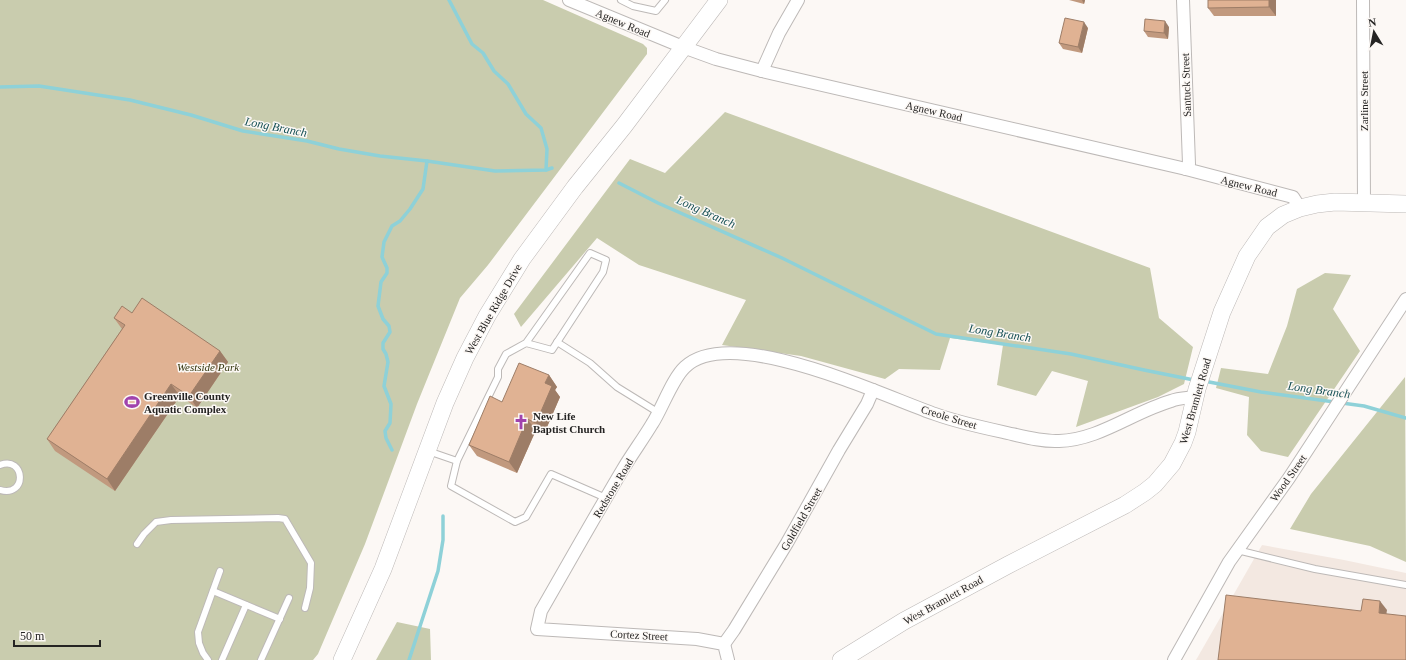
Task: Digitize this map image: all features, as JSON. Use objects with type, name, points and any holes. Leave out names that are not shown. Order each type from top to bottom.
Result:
[{"type":"street","name":"Agnew Road","points":[[569,0],[716,59],[762,71],[1186,169],[1294,197],[1300,208]]},
{"type":"street","name":"West Blue Ridge Drive","points":[[342,660],[383,570],[445,403],[486,316],[508,281],[575,187],[624,126],[719,0]]},
{"type":"street","points":[[762,71],[779,34],[798,0]]},
{"type":"street","name":"Santuck Street","points":[[1183,0],[1189,164],[1186,169]]},
{"type":"street","name":"Zarline Street","points":[[1363,0],[1364,203]]},
{"type":"street","name":"West Bramlett Road","points":[[841,660],[904,621],[1008,565],[1125,505],[1145,492],[1165,473],[1178,454],[1187,432],[1204,365],[1222,312],[1247,256],[1267,228],[1283,215],[1300,208],[1317,204],[1406,204]]},
{"type":"street","name":"Wood Street","points":[[1174,660],[1229,562],[1289,478],[1406,299]]},
{"type":"street","name":"Creole Street","points":[[702,357],[718,354],[735,354],[760,356],[787,361],[816,369],[935,414],[963,423],[1020,436],[1058,441],[1083,438],[1172,400],[1196,393]]},
{"type":"street","name":"Redstone Road","points":[[536,629],[541,612],[606,498],[659,413],[682,370],[694,360],[702,357]]},
{"type":"street","name":"Goldfield Street","points":[[724,644],[787,543],[839,450],[867,404],[873,390]]},
{"type":"street","name":"Cortez Street","points":[[536,629],[697,639],[724,644]]},
{"type":"street","points":[[724,644],[728,660]]},
{"type":"lane","points":[[621,0],[633,6],[656,11],[665,0]]},
{"type":"lane","points":[[526,343],[552,350],[603,272],[606,260],[590,253],[526,343],[506,354],[498,369],[498,377],[457,461],[451,486],[515,522],[526,517],[551,474],[606,498]]},
{"type":"lane","points":[[557,342],[590,363],[617,386],[659,413]]},
{"type":"lane","points":[[427,450],[457,461]]},
{"type":"lane","points":[[0,465],[6,463],[14,466],[18,469],[20,477],[18,486],[14,489],[5,491],[0,490]]},
{"type":"lane","points":[[137,544],[144,534],[156,522],[179,520],[285,519],[311,563],[310,588],[305,608]]},
{"type":"lane","points":[[1237,550],[1315,569],[1406,585]]},
{"type":"lane","points":[[208,660],[199,643],[198,632],[220,571]]},
{"type":"lane","points":[[213,591],[280,620]]},
{"type":"lane","points":[[261,660],[289,598]]},
{"type":"lane","points":[[222,660],[246,605]]},
{"type":"shaded area","points":[[1262,545],[1406,573],[1406,660],[1196,660]]},
{"type":"green space","name":"Westside Park","points":[[0,0],[543,0],[643,44],[647,48],[647,54],[488,265],[460,298],[417,404],[365,544],[318,654],[313,660],[0,660]]},
{"type":"green space","points":[[725,112],[1150,268],[1159,318],[1193,347],[1184,384],[1158,397],[1076,427],[1088,381],[1052,371],[1036,396],[997,385],[1003,345],[950,338],[940,370],[899,369],[885,379],[801,356],[722,345],[746,300],[639,265],[597,238],[521,327],[514,314],[630,159],[665,173]]},
{"type":"green space","points":[[1325,273],[1351,275],[1333,309],[1360,351],[1288,457],[1261,451],[1247,435],[1249,397],[1216,388],[1221,368],[1268,374],[1287,326],[1297,289]]},
{"type":"green space","points":[[1405,377],[1406,562],[1370,546],[1290,529],[1311,494]]},
{"type":"green space","points":[[397,622],[430,629],[431,660],[376,660]]},
{"type":"building","points":[[1208,0],[1269,0],[1269,7],[1208,8]]},
{"type":"building","points":[[1065,18],[1084,22],[1078,47],[1059,43]]},
{"type":"building","points":[[1145,19],[1165,21],[1164,33],[1144,31]]},
{"type":"building","name":"Greenville County Aquatic Complex","points":[[142,298],[220,351],[189,396],[171,384],[107,479],[47,439],[125,325],[114,318],[122,306],[132,313]]},
{"type":"building","name":"New Life Baptist Church","points":[[519,363],[549,375],[545,383],[552,386],[536,423],[527,419],[509,462],[469,445],[490,396],[502,402]]},
{"type":"building","points":[[1226,595],[1361,611],[1363,599],[1380,601],[1379,613],[1406,616],[1406,660],[1218,660]]},
{"type":"waterway","points":[[449,0],[472,44],[483,53],[494,71],[508,84],[526,114],[541,128],[547,149],[546,170]]},
{"type":"waterway","name":"Long Branch","points":[[0,87],[39,86],[130,100],[191,115],[243,131],[307,141],[339,149],[380,156],[495,171],[546,170],[552,168]]},
{"type":"waterway","points":[[392,450],[386,438],[385,431],[390,423],[391,404],[384,386],[388,362],[383,349],[383,343],[390,332],[389,326],[383,319],[378,306],[381,282],[387,273],[387,268],[382,257],[384,242],[392,226],[400,221],[423,189],[427,161]]},
{"type":"waterway","name":"Long Branch","points":[[619,183],[658,203],[782,258],[936,334],[1071,354],[1194,380]]},
{"type":"waterway","name":"Long Branch","points":[[1204,381],[1261,392],[1364,406],[1406,418]]},
{"type":"waterway","points":[[409,660],[438,571],[443,540],[443,516]]},
{"type":"place","name":"Greenville County Aquatic Complex","points":[[132,402]]},
{"type":"place","name":"New Life Baptist Church","points":[[521,422]]}]
